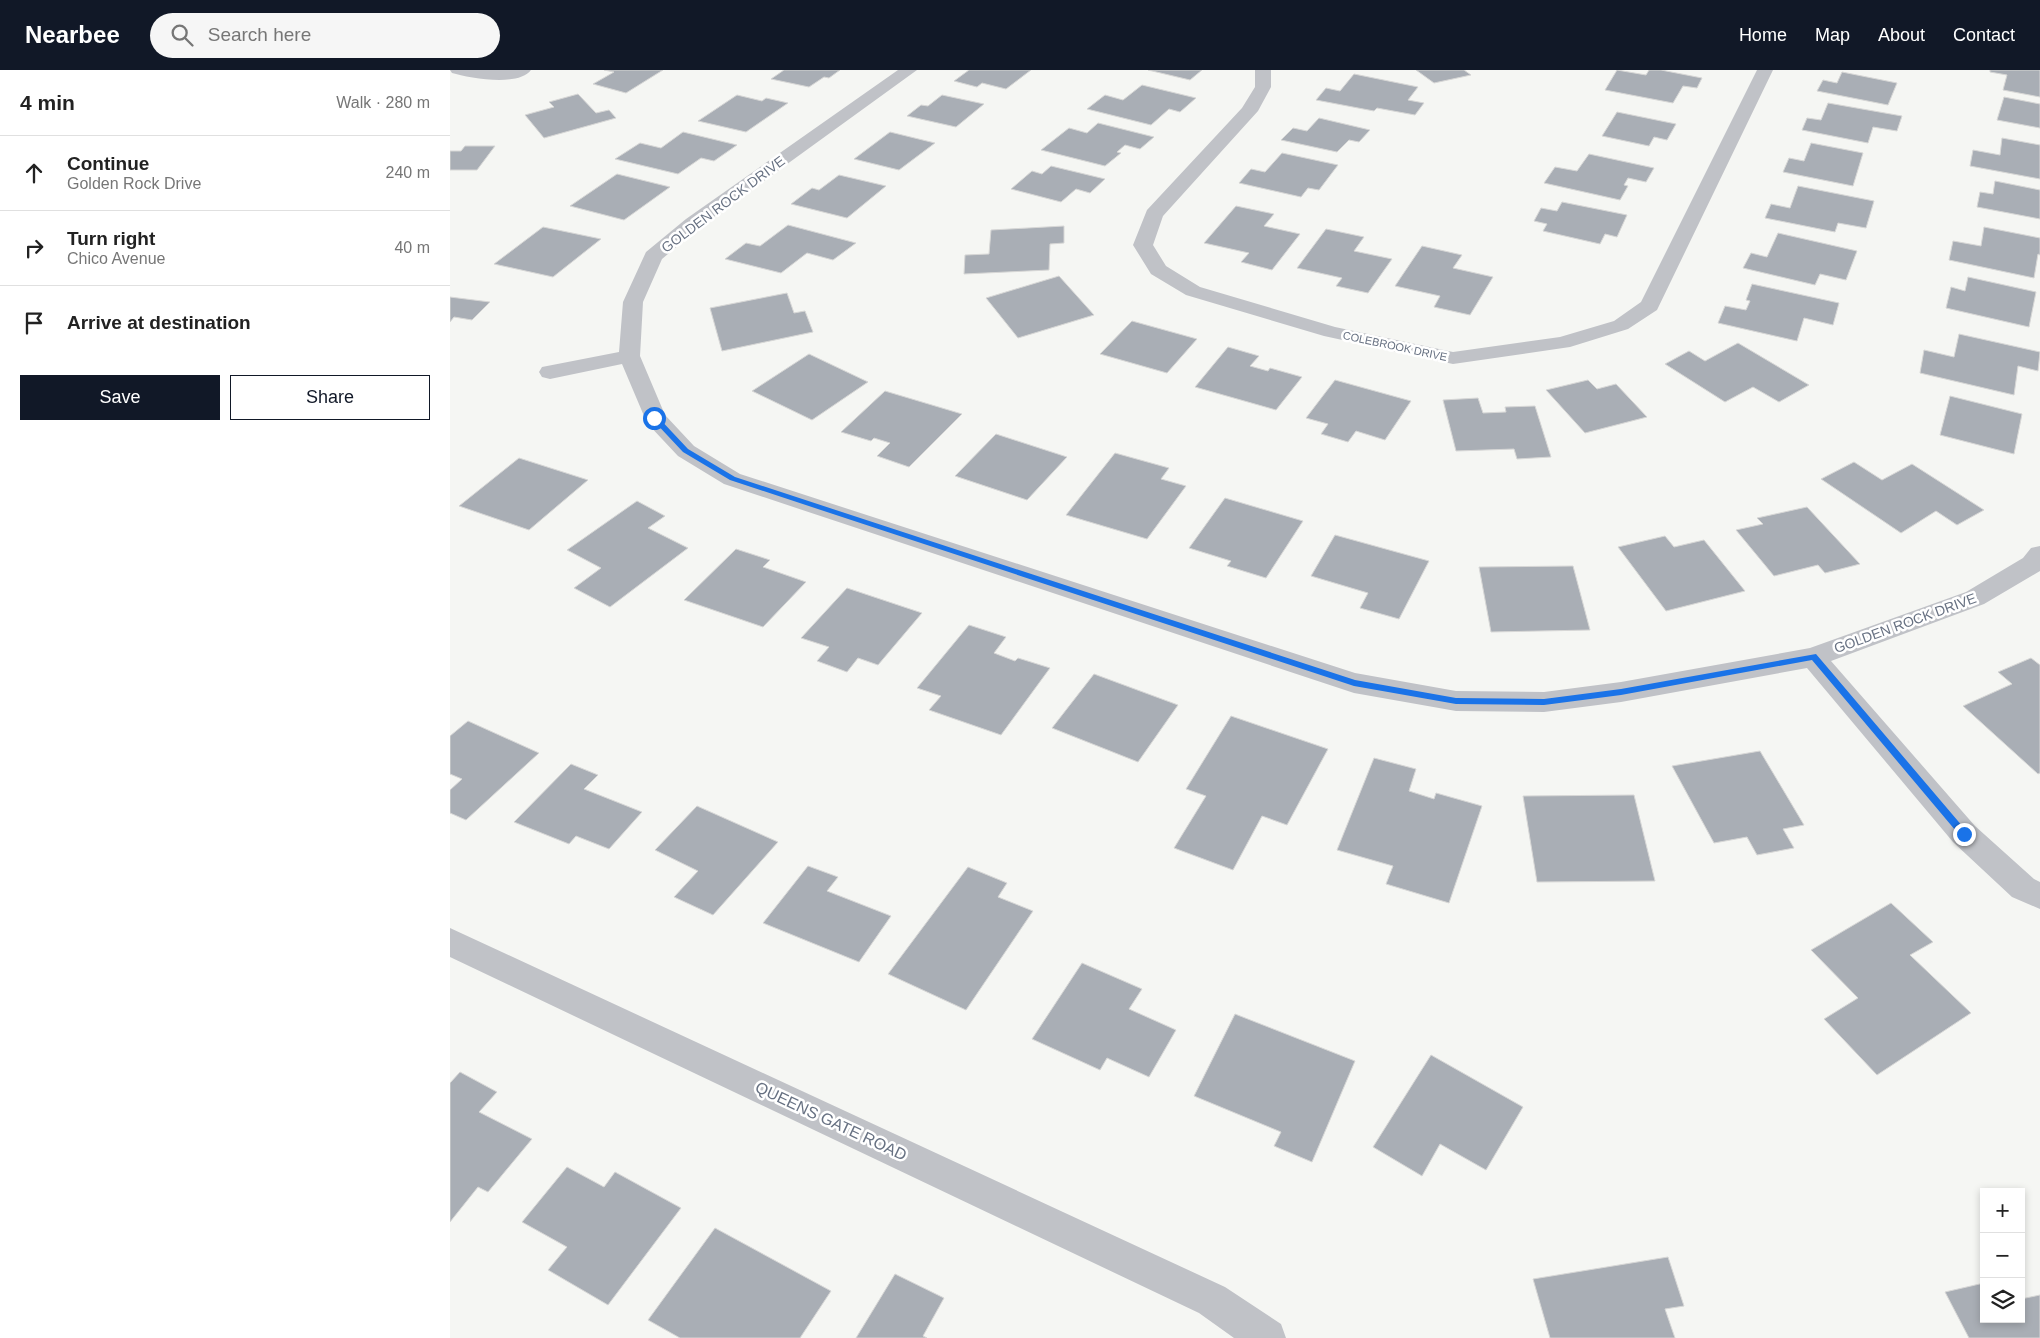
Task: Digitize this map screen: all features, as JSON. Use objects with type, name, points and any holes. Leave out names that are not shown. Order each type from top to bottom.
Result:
[{"type":"street","points":[[458,70],[484,76],[516,73],[523,70]]},
{"type":"street","name":"GOLDEN ROCK DRIVE","points":[[909,70],[692,223],[653,256],[633,302],[630,356],[654,418],[686,451],[732,479],[1354,683],[1456,701],[1544,702],[1621,692],[1813,656],[1975,598],[2032,564],[2040,554]]},
{"type":"street","name":"COLEBROOK DRIVE","points":[[1263,70],[1263,87],[1249,111],[1154,214],[1143,245],[1158,270],[1193,291],[1331,332],[1453,358],[1563,343],[1621,325],[1650,306],[1765,70]]},
{"type":"street","points":[[550,372],[630,356]]},
{"type":"street","points":[[1813,656],[1964,834],[2023,888],[2040,896]]},
{"type":"street","name":"QUEENS GATE ROAD","points":[[450,942],[1212,1300],[1267,1338]]},
{"type":"building","points":[[604,70],[663,70],[626,93],[593,84],[614,72]]},
{"type":"building","points":[[784,70],[840,70],[829,78],[824,77],[809,87],[771,79]]},
{"type":"building","points":[[969,70],[1031,70],[1006,89],[982,83],[977,87],[954,81]]},
{"type":"building","points":[[1148,70],[1202,70],[1190,80]]},
{"type":"building","points":[[1416,70],[1464,70],[1471,75],[1434,83]]},
{"type":"building","points":[[1617,70],[1646,75],[1649,70],[1661,70],[1702,78],[1697,88],[1683,86],[1673,103],[1605,90]]},
{"type":"building","points":[[1990,70],[2040,70],[2040,97],[2003,90],[2007,75],[1990,72]]},
{"type":"building","points":[[1842,72],[1897,83],[1888,105],[1817,91],[1823,80],[1837,83]]},
{"type":"building","points":[[1354,74],[1418,87],[1408,100],[1424,103],[1415,115],[1377,108],[1374,111],[1316,100],[1326,88],[1340,91]]},
{"type":"building","points":[[1142,85],[1196,98],[1180,112],[1169,109],[1151,125],[1087,109],[1105,95],[1123,100]]},
{"type":"building","points":[[578,94],[596,113],[609,110],[616,118],[544,138],[525,115],[554,107],[549,102]]},
{"type":"building","points":[[737,95],[762,101],[766,98],[788,103],[746,132],[698,121]]},
{"type":"building","points":[[942,95],[984,104],[956,127],[907,116],[921,105],[928,106]]},
{"type":"building","points":[[2004,97],[2040,104],[2040,128],[1997,120]]},
{"type":"building","points":[[1828,103],[1902,116],[1897,131],[1873,127],[1868,143],[1802,130],[1807,118],[1821,120]]},
{"type":"building","points":[[1617,112],[1676,124],[1667,140],[1654,137],[1649,146],[1602,136]]},
{"type":"building","points":[[1319,118],[1370,130],[1359,142],[1349,140],[1337,152],[1281,140],[1293,128],[1307,131]]},
{"type":"building","points":[[1098,123],[1154,137],[1140,149],[1125,145],[1117,152],[1121,153],[1105,166],[1041,150],[1069,128],[1087,133]]},
{"type":"building","points":[[683,132],[737,145],[714,161],[701,158],[678,174],[615,159],[640,143],[661,148]]},
{"type":"building","points":[[890,132],[935,143],[899,170],[854,159]]},
{"type":"building","points":[[2002,138],[2040,145],[2040,179],[1970,166],[1973,150],[2000,155]]},
{"type":"building","points":[[1811,143],[1863,153],[1853,186],[1783,172],[1789,158],[1804,161]]},
{"type":"building","points":[[465,146],[495,146],[477,170],[450,170],[450,151],[461,151]]},
{"type":"building","points":[[1282,153],[1338,165],[1319,190],[1308,188],[1301,197],[1239,183],[1251,169],[1265,172]]},
{"type":"building","points":[[1589,154],[1654,168],[1646,182],[1628,178],[1624,185],[1628,186],[1620,200],[1544,183],[1555,167],[1577,171]]},
{"type":"building","points":[[1051,166],[1105,179],[1090,193],[1076,189],[1061,202],[1011,189],[1032,171],[1042,174]]},
{"type":"building","points":[[617,174],[670,187],[624,220],[570,206]]},
{"type":"building","points":[[839,175],[886,186],[847,218],[791,204],[812,188],[819,190]]},
{"type":"building","points":[[1995,181],[2040,190],[2040,219],[1977,207],[1980,192],[1993,194]]},
{"type":"building","points":[[1798,186],[1874,201],[1866,228],[1838,223],[1835,232],[1765,218],[1771,204],[1790,208]]},
{"type":"building","points":[[1562,202],[1627,215],[1617,237],[1605,234],[1600,244],[1543,231],[1547,224],[1534,221],[1541,208],[1557,211]]},
{"type":"building","points":[[1236,206],[1274,214],[1264,226],[1300,234],[1272,270],[1241,262],[1249,253],[1204,243]]},
{"type":"building","points":[[788,225],[856,243],[833,260],[807,253],[781,273],[725,259],[746,243],[760,246]]},
{"type":"building","points":[[1064,226],[1064,243],[1050,244],[1049,270],[964,274],[965,255],[989,254],[991,230]]},
{"type":"building","points":[[543,227],[601,239],[553,277],[494,264]]},
{"type":"building","points":[[1984,227],[2040,238],[2040,255],[2038,254],[2034,278],[1949,260],[1953,241],[1981,246]]},
{"type":"building","points":[[1326,229],[1364,237],[1354,251],[1392,259],[1368,293],[1336,286],[1342,278],[1297,268]]},
{"type":"building","points":[[1778,233],[1857,251],[1846,280],[1820,274],[1815,285],[1743,268],[1751,253],[1767,257]]},
{"type":"building","points":[[1422,246],[1462,255],[1453,268],[1493,277],[1470,315],[1434,307],[1440,296],[1395,286]]},
{"type":"building","points":[[1059,276],[1094,315],[1018,338],[986,298]]},
{"type":"building","points":[[1968,277],[2036,292],[2029,327],[1946,308],[1951,287],[1965,291]]},
{"type":"building","points":[[1752,284],[1839,303],[1833,325],[1804,318],[1797,341],[1718,323],[1725,306],[1746,310],[1750,301],[1746,300]]},
{"type":"building","points":[[787,293],[794,313],[805,311],[813,332],[722,351],[710,308]]},
{"type":"building","points":[[450,297],[490,302],[472,320],[454,317],[450,322]]},
{"type":"building","points":[[1132,321],[1197,339],[1167,373],[1100,354]]},
{"type":"building","points":[[1959,334],[2040,352],[2038,371],[2018,366],[2014,395],[1920,373],[1924,350],[1954,357]]},
{"type":"building","points":[[1738,343],[1809,385],[1779,402],[1753,387],[1725,402],[1665,364],[1689,351],[1705,361]]},
{"type":"building","points":[[1228,347],[1259,356],[1250,366],[1268,371],[1270,368],[1302,377],[1276,410],[1195,387]]},
{"type":"building","points":[[809,354],[868,382],[812,420],[752,391]]},
{"type":"building","points":[[1335,380],[1411,401],[1385,440],[1356,431],[1348,442],[1321,434],[1328,424],[1306,418]]},
{"type":"building","points":[[1588,380],[1597,389],[1616,384],[1647,417],[1585,433],[1546,390]]},
{"type":"building","points":[[885,391],[962,414],[909,467],[877,456],[890,443],[874,438],[871,441],[841,432]]},
{"type":"building","points":[[1950,396],[2022,414],[2014,454],[1940,435]]},
{"type":"building","points":[[1478,398],[1483,413],[1506,412],[1505,407],[1535,406],[1551,457],[1517,459],[1514,449],[1456,451],[1443,400]]},
{"type":"building","points":[[996,434],[1067,457],[1027,500],[955,476]]},
{"type":"building","points":[[1115,453],[1169,468],[1161,479],[1186,486],[1147,539],[1066,515]]},
{"type":"building","points":[[519,458],[588,480],[529,530],[459,506]]},
{"type":"building","points":[[1854,462],[1882,480],[1912,464],[1984,510],[1957,525],[1936,511],[1901,533],[1821,479]]},
{"type":"building","points":[[1225,498],[1303,521],[1266,578],[1227,566],[1231,561],[1189,548]]},
{"type":"building","points":[[637,501],[665,516],[648,528],[688,548],[610,607],[574,588],[601,568],[567,550]]},
{"type":"building","points":[[1807,507],[1860,564],[1825,573],[1818,565],[1774,576],[1736,530],[1763,524],[1757,518]]},
{"type":"building","points":[[1335,535],[1429,561],[1399,619],[1360,608],[1368,593],[1311,576]]},
{"type":"building","points":[[1665,536],[1674,547],[1704,540],[1745,591],[1666,611],[1618,547]]},
{"type":"building","points":[[736,549],[770,560],[763,567],[806,582],[763,627],[684,600]]},
{"type":"building","points":[[1573,566],[1590,630],[1491,632],[1479,567]]},
{"type":"building","points":[[847,588],[922,613],[878,665],[858,658],[847,672],[817,661],[829,647],[801,638]]},
{"type":"building","points":[[969,625],[1006,637],[994,653],[1015,661],[1018,658],[1050,668],[1001,735],[929,710],[941,696],[917,688]]},
{"type":"building","points":[[2031,658],[2040,665],[2040,773],[2038,774],[1963,706],[2012,684],[1998,672]]},
{"type":"building","points":[[1094,674],[1178,705],[1138,762],[1052,728]]},
{"type":"building","points":[[1231,716],[1328,749],[1287,825],[1262,816],[1233,870],[1174,848],[1206,796],[1186,789]]},
{"type":"building","points":[[468,721],[539,753],[466,820],[450,813],[450,790],[462,779],[450,774],[450,736]]},
{"type":"building","points":[[1760,751],[1804,825],[1783,829],[1794,848],[1757,855],[1747,837],[1714,843],[1672,766]]},
{"type":"building","points":[[1374,758],[1416,769],[1409,791],[1434,799],[1436,793],[1482,806],[1449,903],[1386,884],[1393,866],[1337,850]]},
{"type":"building","points":[[571,764],[598,775],[584,789],[642,812],[609,849],[576,836],[569,844],[514,822]]},
{"type":"building","points":[[1634,795],[1655,881],[1537,882],[1523,796]]},
{"type":"building","points":[[697,806],[778,842],[713,915],[674,897],[698,871],[655,850]]},
{"type":"building","points":[[808,866],[838,877],[827,891],[891,916],[859,962],[763,923]]},
{"type":"building","points":[[968,867],[1007,883],[998,897],[1033,911],[966,1010],[888,974]]},
{"type":"building","points":[[1891,903],[1933,942],[1910,955],[1971,1013],[1877,1075],[1824,1019],[1858,998],[1811,950]]},
{"type":"building","points":[[1082,963],[1142,989],[1129,1009],[1176,1030],[1149,1077],[1107,1058],[1100,1070],[1032,1039]]},
{"type":"building","points":[[1235,1014],[1355,1061],[1312,1162],[1274,1146],[1281,1132],[1194,1096]]},
{"type":"building","points":[[1431,1055],[1523,1107],[1486,1170],[1440,1144],[1422,1176],[1373,1147]]},
{"type":"building","points":[[460,1072],[497,1092],[479,1112],[532,1139],[488,1192],[478,1187],[450,1222],[450,1083]]},
{"type":"building","points":[[567,1167],[604,1187],[615,1172],[681,1208],[608,1305],[548,1270],[567,1247],[522,1222]]},
{"type":"building","points":[[715,1228],[831,1291],[800,1338],[680,1338],[648,1320]]},
{"type":"building","points":[[1668,1257],[1684,1306],[1665,1309],[1675,1338],[1550,1338],[1533,1279]]},
{"type":"building","points":[[895,1274],[944,1298],[923,1336],[927,1338],[856,1338]]},
{"type":"building","points":[[1980,1284],[1980,1323],[2025,1323],[2025,1298],[2040,1295],[2040,1338],[1969,1338],[1945,1292]]},
{"type":"route","points":[[654,418],[686,451],[732,479],[1354,683],[1456,701],[1544,702],[1621,692],[1813,656],[1964,834]]}]
